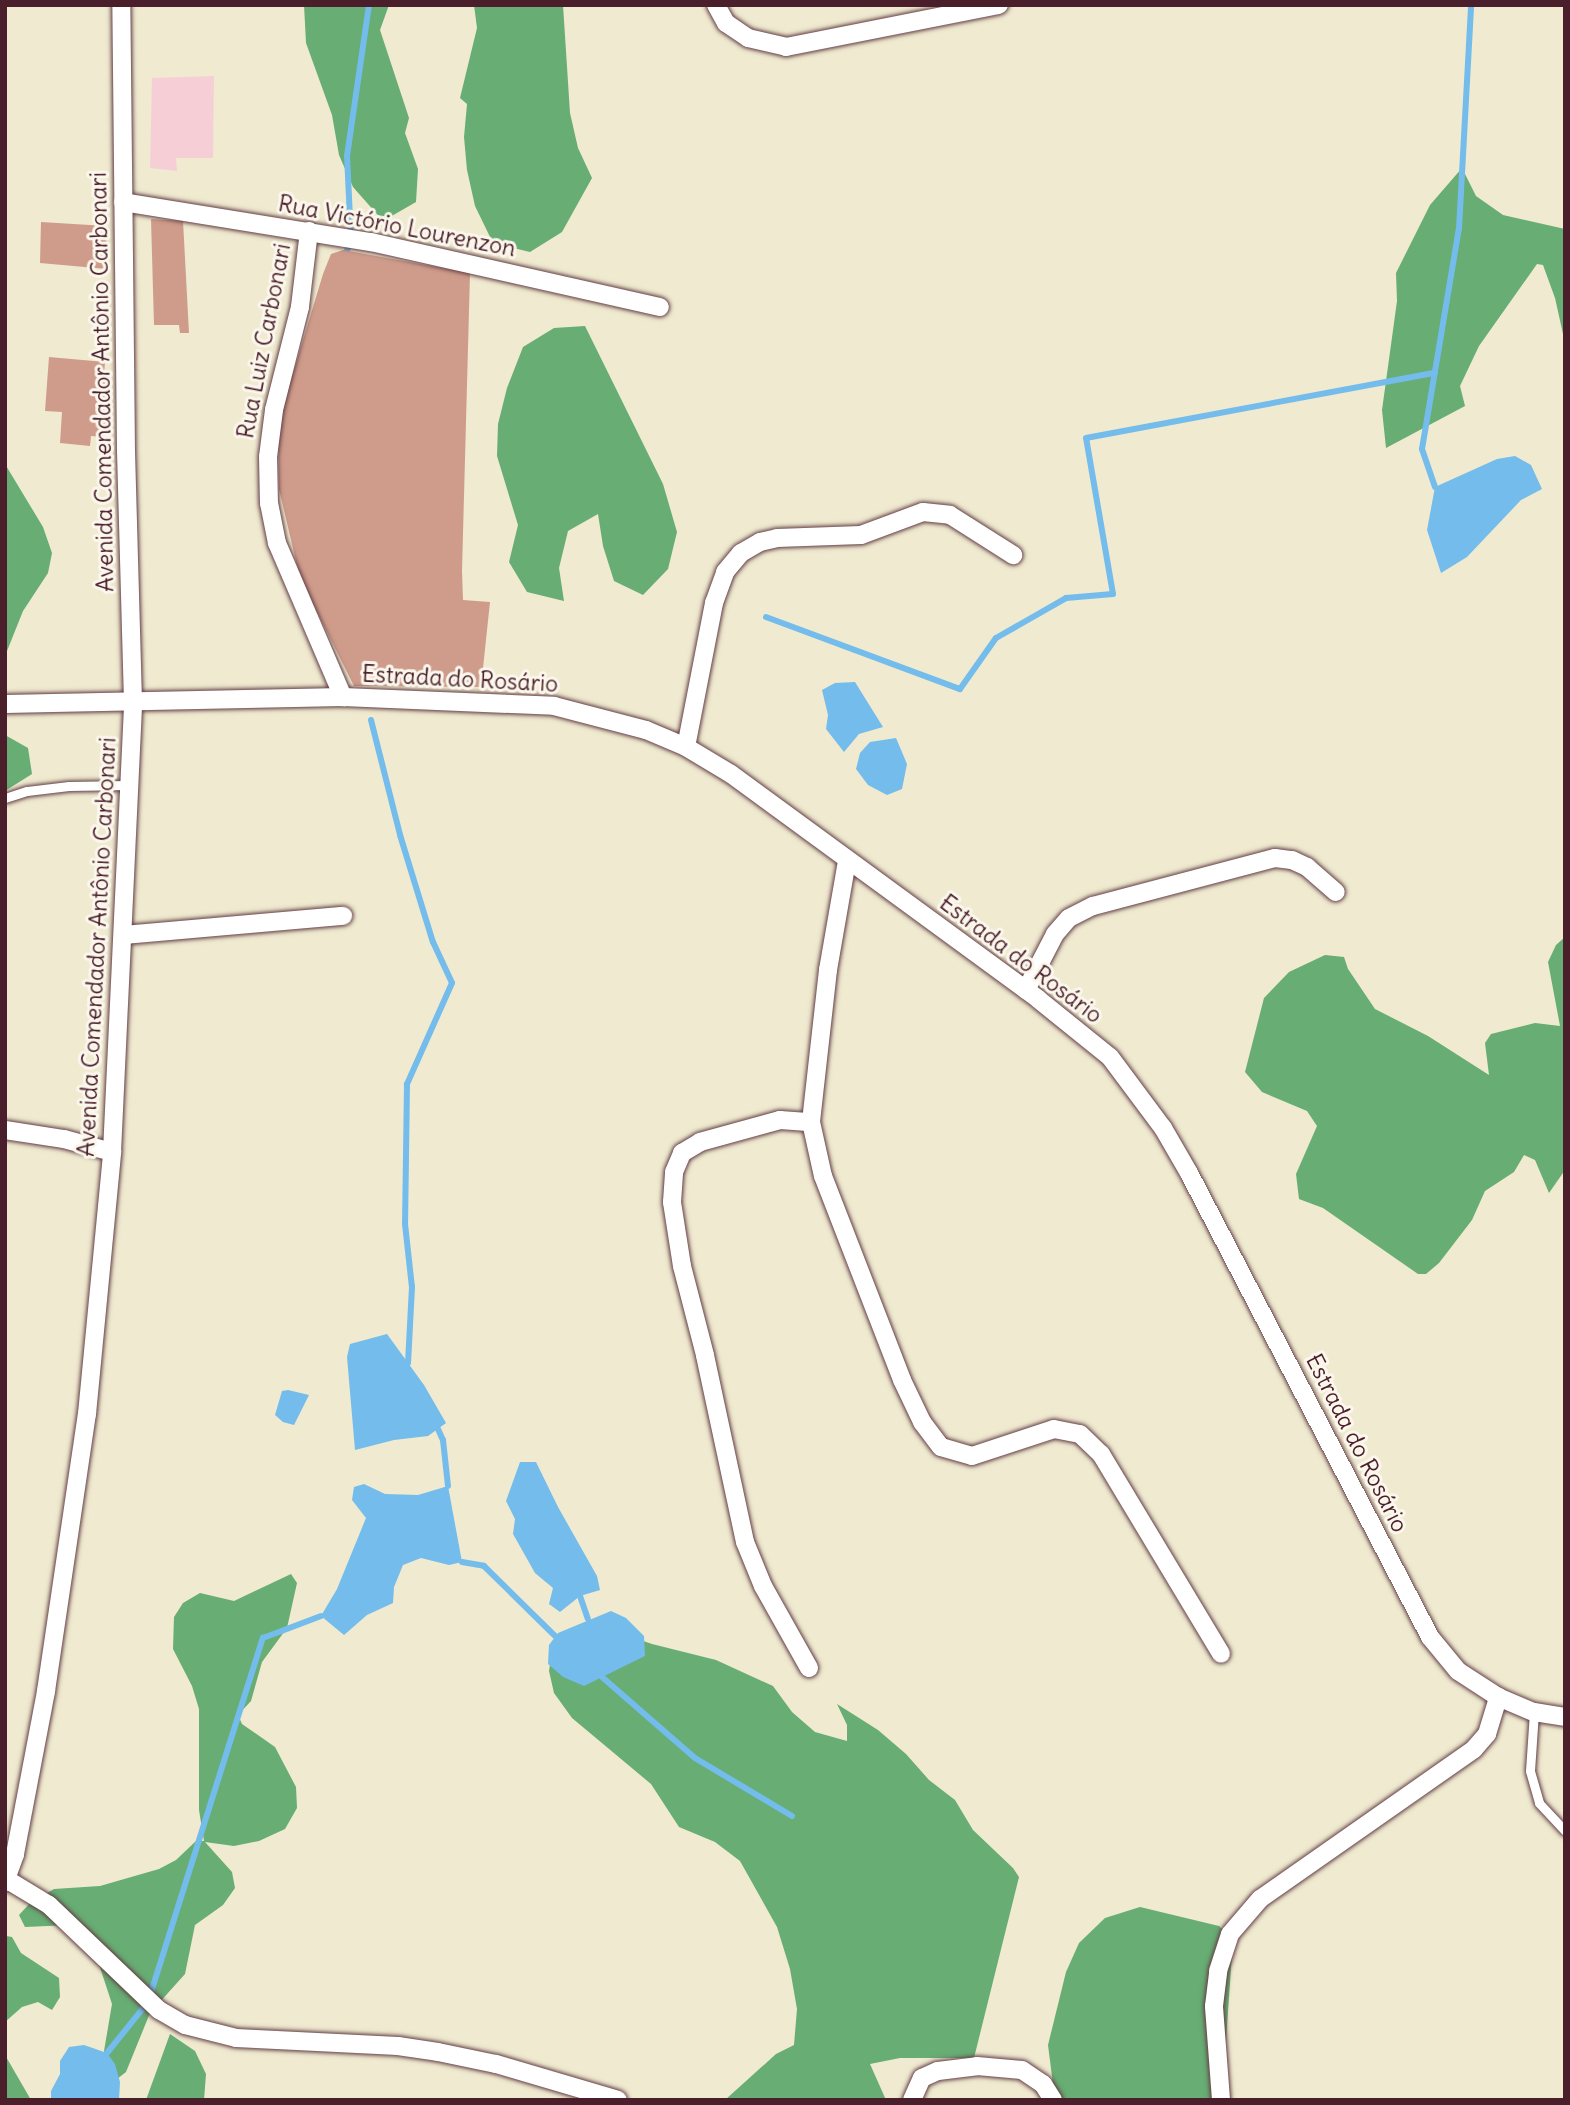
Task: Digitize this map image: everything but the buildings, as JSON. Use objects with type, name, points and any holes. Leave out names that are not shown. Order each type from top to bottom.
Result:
[{"type":"street","name":"Avenida Comendador Antônio Carbonari","points":[[6,1880],[15,1854],[46,1691],[85,1428],[112,1152],[133,702],[125,451],[121,5]]},
{"type":"street","points":[[716,5],[726,23],[748,38],[786,47],[999,5]]},
{"type":"street","name":"Rua Victório Lourenzon","points":[[123,202],[309,231],[660,307]]},
{"type":"street","name":"Rua Luiz Carbonari","points":[[309,231],[300,307],[274,410],[268,457],[269,503],[277,543],[343,697]]},
{"type":"street","points":[[687,747],[715,603],[725,572],[741,553],[760,542],[777,538],[861,535],[923,512],[950,515],[1013,555]]},
{"type":"street","name":"Estrada do Rosário","points":[[5,704],[343,697],[554,706],[609,719],[687,747],[731,774],[1026,990],[1110,1057],[1163,1128],[1189,1172],[1430,1637],[1458,1671],[1498,1697],[1534,1712],[1565,1717]]},
{"type":"street","points":[[1026,990],[1055,934],[1069,918],[1093,906],[1275,858],[1292,860],[1307,867],[1336,892]]},
{"type":"street","points":[[847,861],[828,970],[811,1122],[822,1176],[902,1380],[928,1430],[941,1447],[972,1456],[1054,1429],[1080,1434],[1101,1454],[1221,1654]]},
{"type":"street","points":[[124,935],[343,916]]},
{"type":"street","points":[[809,1668],[763,1586],[745,1542],[705,1355],[682,1266],[672,1202],[674,1172],[682,1153],[700,1142],[780,1120],[811,1122]]},
{"type":"street","points":[[5,1130],[64,1139],[112,1152]]},
{"type":"street","points":[[1221,2100],[1214,2006],[1217,1971],[1230,1934],[1261,1899],[1474,1749],[1487,1734],[1498,1697]]},
{"type":"street","points":[[6,1880],[49,1905],[159,2010],[184,2025],[236,2038],[316,2045],[398,2046],[438,2052],[496,2064],[618,2100]]},
{"type":"street","points":[[912,2100],[922,2078],[938,2071],[977,2066],[1022,2070],[1043,2084],[1053,2100]]},
{"type":"lane","points":[[5,798],[27,791],[69,786],[128,785]]},
{"type":"lane","points":[[1534,1712],[1530,1771],[1539,1803],[1565,1831]]},
{"type":"shaded area","points":[[214,76],[213,158],[176,158],[177,171],[150,168],[152,78]]},
{"type":"green space","points":[[304,5],[389,5],[380,30],[409,118],[405,133],[418,169],[416,202],[383,221],[353,187],[339,155],[332,115],[306,43]]},
{"type":"green space","points":[[474,5],[563,5],[570,113],[578,148],[592,178],[562,232],[530,252],[493,243],[475,206],[467,170],[464,137],[467,104],[460,98],[477,28]]},
{"type":"green space","points":[[1462,168],[1476,196],[1503,215],[1565,229],[1565,343],[1555,298],[1543,265],[1537,264],[1479,346],[1460,386],[1465,406],[1386,448],[1382,410],[1397,301],[1396,273],[1430,205]]},
{"type":"green space","points":[[585,326],[663,484],[677,532],[668,569],[643,595],[614,581],[603,546],[598,514],[568,531],[559,568],[564,601],[527,592],[509,562],[518,525],[497,456],[498,424],[507,388],[523,347],[554,328]]},
{"type":"green space","points":[[5,464],[43,527],[52,553],[48,573],[23,611],[5,656]]},
{"type":"green space","points":[[5,735],[28,748],[32,774],[5,791]]},
{"type":"green space","points":[[1565,937],[1565,1170],[1549,1193],[1535,1160],[1524,1155],[1514,1172],[1485,1191],[1472,1220],[1439,1263],[1426,1274],[1418,1274],[1323,1208],[1299,1199],[1296,1174],[1317,1126],[1307,1111],[1262,1092],[1245,1072],[1264,998],[1289,972],[1325,955],[1344,957],[1348,969],[1375,1009],[1428,1036],[1489,1075],[1485,1043],[1491,1034],[1535,1023],[1560,1026],[1548,962],[1556,945]]},
{"type":"green space","points":[[291,1574],[297,1583],[287,1628],[262,1662],[251,1701],[238,1715],[242,1724],[275,1747],[296,1787],[297,1808],[285,1829],[259,1841],[234,1846],[205,1842],[232,1872],[235,1888],[223,1905],[195,1925],[185,1974],[150,2013],[126,2072],[117,2079],[104,2051],[112,2004],[92,1943],[70,1925],[25,1927],[19,1915],[31,1902],[54,1889],[100,1886],[159,1869],[176,1860],[196,1841],[204,1841],[199,1810],[199,1709],[192,1686],[173,1649],[174,1617],[183,1603],[200,1593],[234,1601]]},
{"type":"green space","points":[[620,1633],[716,1660],[773,1686],[792,1712],[815,1732],[847,1741],[847,1725],[837,1704],[878,1730],[906,1754],[929,1780],[955,1800],[973,1830],[1013,1868],[1019,1877],[974,2058],[900,2058],[870,2064],[886,2100],[725,2100],[776,2054],[794,2045],[797,2009],[790,1969],[777,1927],[740,1861],[715,1842],[679,1827],[651,1784],[572,1718],[554,1693],[549,1671],[552,1651]]},
{"type":"green space","points":[[1140,1907],[1219,1926],[1233,1939],[1222,2100],[1055,2100],[1048,2045],[1066,1972],[1079,1943],[1105,1918]]},
{"type":"green space","points":[[6,1936],[12,1937],[21,1953],[59,1978],[60,1997],[52,2010],[38,2002],[22,2007],[5,2022]]},
{"type":"green space","points":[[170,2034],[195,2051],[206,2074],[204,2100],[146,2100]]},
{"type":"green space","points":[[5,2055],[31,2100],[5,2100]]},
{"type":"water","points":[[1515,456],[1531,465],[1542,489],[1521,500],[1467,557],[1441,573],[1427,530],[1435,487],[1497,459]]},
{"type":"water","points":[[855,682],[883,727],[859,734],[844,752],[826,729],[828,715],[822,690],[835,683]]},
{"type":"water","points":[[896,738],[907,764],[902,789],[887,795],[868,785],[856,769],[860,753],[870,742]]},
{"type":"water","points":[[387,1334],[424,1385],[446,1423],[428,1436],[394,1440],[355,1450],[347,1357],[350,1344]]},
{"type":"water","points":[[282,1391],[309,1395],[294,1425],[283,1422],[275,1415]]},
{"type":"water","points":[[520,1462],[536,1462],[597,1576],[600,1590],[580,1596],[560,1612],[549,1604],[553,1588],[535,1573],[513,1534],[515,1519],[506,1501]]},
{"type":"water","points":[[364,1484],[385,1494],[418,1495],[448,1486],[462,1562],[449,1565],[421,1558],[403,1565],[394,1587],[393,1603],[367,1615],[344,1635],[321,1616],[337,1589],[366,1518],[352,1500],[354,1487]]},
{"type":"water","points":[[611,1611],[626,1618],[644,1636],[645,1656],[584,1686],[563,1677],[548,1664],[549,1645],[558,1633]]},
{"type":"water","points":[[84,2045],[107,2053],[115,2064],[120,2082],[119,2100],[51,2100],[51,2091],[60,2074],[60,2061],[69,2047]]},
{"type":"waterway","points":[[344,258],[351,240],[347,156],[369,5]]},
{"type":"waterway","points":[[1435,487],[1422,449],[1459,229],[1471,5]]},
{"type":"waterway","points":[[766,617],[960,689],[996,638],[1066,598],[1113,594],[1086,438],[1435,373]]},
{"type":"waterway","points":[[371,720],[400,835],[433,942],[452,983],[407,1084],[405,1224],[412,1287],[408,1363]]},
{"type":"waterway","points":[[438,1429],[443,1440],[448,1486]]},
{"type":"waterway","points":[[462,1562],[484,1566],[555,1636]]},
{"type":"waterway","points":[[580,1596],[588,1619]]},
{"type":"waterway","points":[[107,2053],[148,2002],[263,1638],[321,1616]]},
{"type":"waterway","points":[[602,1677],[695,1758],[792,1816]]}]
